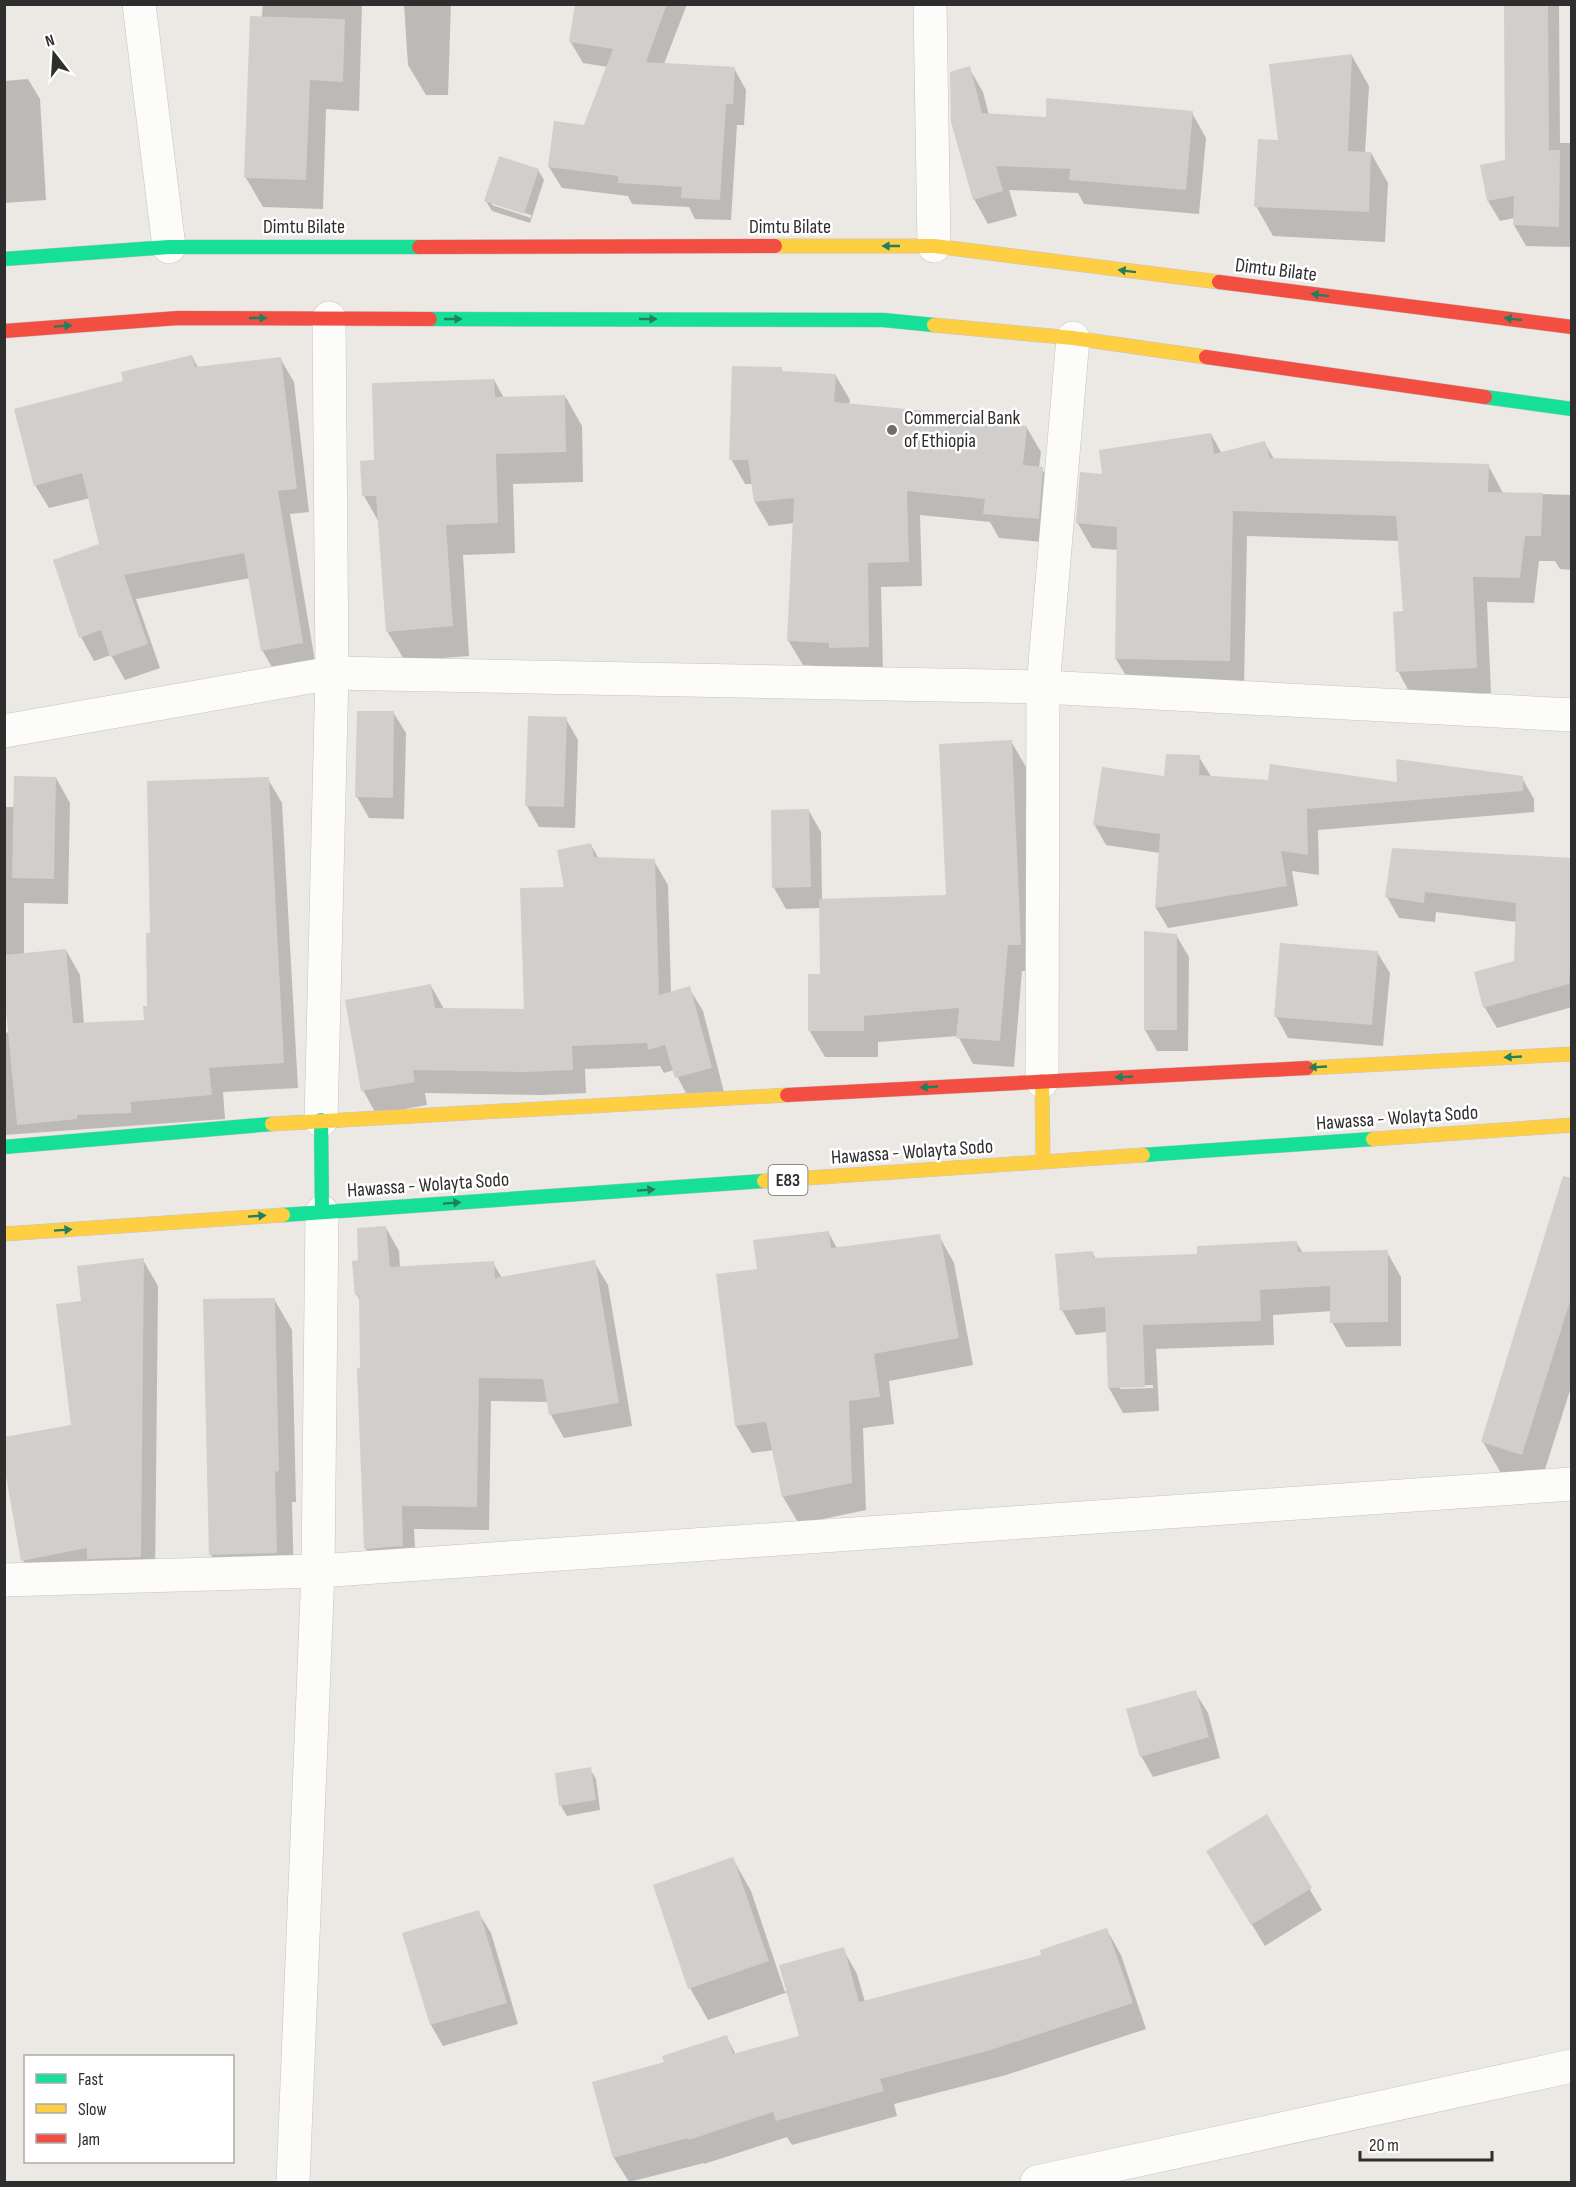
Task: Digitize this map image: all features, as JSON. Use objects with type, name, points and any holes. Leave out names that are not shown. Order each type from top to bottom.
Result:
[{"type":"main road","name":"Dimtu Bilate","points":[[4,260],[169,247],[934,246],[1572,327]]},
{"type":"main road","points":[[4,331],[178,318],[883,320],[1073,338],[1572,409]]},
{"type":"main road","points":[[4,1147],[321,1120],[1572,1054]]},
{"type":"main road","points":[[1042,1081],[1043,1162]]},
{"type":"main road","points":[[321,1120],[322,1212]]},
{"type":"main road","name":"Hawassa - Wolayta Sodo","points":[[4,1234],[1572,1125]]},
{"type":"street","points":[[139,4],[169,247]]},
{"type":"street","points":[[930,4],[934,246]]},
{"type":"street","points":[[321,1120],[332,673],[329,318]]},
{"type":"street","points":[[1042,1081],[1043,687],[1073,338]]},
{"type":"street","points":[[4,731],[332,673],[1043,687],[1572,715]]},
{"type":"street","points":[[293,2182],[318,1571],[322,1212]]},
{"type":"street","points":[[4,1580],[318,1571],[1572,1484]]},
{"type":"street","points":[[1037,2182],[1572,2066]]},
{"type":"building","points":[[575,4],[667,4],[646,62],[735,67],[733,104],[726,104],[720,200],[681,198],[682,187],[618,183],[618,176],[548,167],[554,121],[584,125],[613,49],[569,42]]},
{"type":"building","points":[[1504,4],[1548,4],[1549,150],[1560,150],[1559,227],[1513,225],[1514,196],[1487,201],[1480,165],[1505,160]]},
{"type":"building","points":[[250,16],[345,19],[343,82],[310,80],[306,180],[244,178]]},
{"type":"building","points":[[1352,54],[1348,151],[1371,152],[1369,212],[1254,207],[1258,139],[1278,140],[1269,64]]},
{"type":"building","points":[[970,66],[982,113],[1046,117],[1046,98],[1193,111],[1186,190],[1069,180],[1070,169],[996,166],[1003,191],[973,200],[951,122],[950,72]]},
{"type":"building","points":[[499,156],[539,169],[524,214],[484,201]]},
{"type":"building","points":[[192,355],[195,367],[281,357],[297,489],[278,491],[303,643],[261,651],[244,553],[124,575],[148,644],[110,657],[101,630],[79,638],[53,560],[99,544],[82,473],[34,486],[14,409],[123,381],[121,372]]},
{"type":"building","points":[[732,366],[782,367],[781,371],[836,374],[834,402],[958,414],[957,419],[1027,426],[1023,465],[1043,467],[1039,519],[983,514],[985,499],[907,491],[909,562],[868,563],[869,647],[829,648],[829,643],[787,641],[794,498],[754,502],[748,460],[729,460]]},
{"type":"building","points":[[494,379],[495,397],[565,395],[566,452],[496,454],[498,523],[446,525],[453,626],[386,632],[376,496],[362,496],[360,461],[374,460],[372,383]]},
{"type":"building","points":[[1211,433],[1214,454],[1265,441],[1270,458],[1489,464],[1488,492],[1543,493],[1541,536],[1525,536],[1520,578],[1473,577],[1477,668],[1396,672],[1393,612],[1403,611],[1396,516],[1233,511],[1230,661],[1115,659],[1117,527],[1076,523],[1080,472],[1102,474],[1099,450]]},
{"type":"building","points":[[357,711],[394,711],[393,798],[355,797]]},
{"type":"building","points":[[528,716],[567,717],[564,807],[525,806]]},
{"type":"building","points":[[1012,740],[1021,945],[1008,945],[1000,1041],[956,1038],[959,1008],[864,1016],[864,1031],[808,1031],[808,974],[820,974],[819,899],[946,895],[939,744]]},
{"type":"building","points":[[1166,754],[1200,755],[1199,775],[1268,780],[1270,764],[1397,782],[1396,759],[1523,776],[1523,791],[1307,809],[1308,855],[1281,851],[1287,886],[1155,908],[1160,834],[1093,825],[1102,767],[1164,776]]},
{"type":"building","points":[[14,776],[56,777],[54,879],[12,878]]},
{"type":"building","points":[[269,777],[284,1063],[209,1068],[212,1095],[131,1102],[131,1113],[77,1115],[77,1119],[17,1125],[4,990],[4,955],[66,949],[73,1023],[144,1020],[143,1006],[147,1006],[146,933],[150,933],[147,781]]},
{"type":"building","points":[[809,809],[811,887],[772,888],[771,810]]},
{"type":"building","points":[[591,843],[594,857],[655,859],[659,995],[690,986],[712,1068],[675,1078],[665,1045],[648,1050],[647,1043],[572,1046],[573,1070],[527,1072],[413,1070],[415,1082],[361,1091],[345,1000],[431,984],[435,1008],[524,1009],[520,888],[564,887],[557,850]]},
{"type":"building","points":[[1392,848],[1572,858],[1569,984],[1483,1008],[1474,972],[1514,961],[1516,903],[1425,892],[1424,903],[1385,897]]},
{"type":"building","points":[[1144,931],[1177,934],[1177,1030],[1144,1030]]},
{"type":"building","points":[[1280,943],[1378,951],[1372,1025],[1274,1017]]},
{"type":"building","points":[[1563,1176],[1572,1178],[1572,1295],[1522,1455],[1481,1442]]},
{"type":"building","points":[[386,1226],[390,1267],[494,1261],[495,1278],[595,1260],[619,1403],[549,1415],[543,1379],[479,1378],[477,1507],[402,1506],[403,1546],[364,1549],[357,1368],[360,1368],[359,1295],[355,1295],[352,1261],[358,1260],[357,1228]]},
{"type":"building","points":[[829,1231],[831,1248],[940,1234],[959,1338],[874,1354],[880,1397],[849,1401],[852,1483],[782,1497],[766,1422],[735,1426],[716,1274],[757,1269],[753,1240]]},
{"type":"building","points":[[1297,1241],[1298,1252],[1388,1250],[1388,1322],[1330,1323],[1330,1286],[1260,1290],[1261,1321],[1143,1325],[1145,1387],[1108,1388],[1105,1307],[1060,1311],[1055,1254],[1093,1251],[1094,1258],[1197,1254],[1197,1246]]},
{"type":"building","points":[[144,1258],[141,1557],[87,1559],[87,1548],[21,1561],[4,1465],[4,1437],[71,1425],[56,1304],[81,1301],[77,1266]]},
{"type":"building","points":[[275,1298],[279,1471],[275,1472],[277,1553],[209,1555],[203,1299]]},
{"type":"building","points":[[1196,1690],[1209,1737],[1140,1757],[1126,1709]]},
{"type":"building","points":[[591,1767],[596,1800],[559,1806],[555,1773]]},
{"type":"building","points":[[1267,1814],[1312,1888],[1251,1925],[1206,1851]]},
{"type":"building","points":[[733,1857],[769,1961],[688,1989],[653,1885]]},
{"type":"building","points":[[479,1910],[507,2003],[430,2025],[402,1933]]},
{"type":"building","points":[[1107,1928],[1133,2003],[991,2050],[880,2079],[884,2091],[776,2121],[773,2112],[689,2140],[688,2138],[613,2158],[592,2082],[664,2062],[662,2056],[727,2035],[733,2054],[799,2036],[779,1965],[844,1947],[859,2002],[1041,1955],[1040,1950]]},
{"type":"traffic: fast","points":[[4,259],[169,247],[419,247]]},
{"type":"traffic: fast","points":[[430,319],[883,320],[934,325]]},
{"type":"traffic: fast","points":[[1485,397],[1572,409]]},
{"type":"traffic: fast","points":[[321,1120],[322,1212]]},
{"type":"traffic: fast","points":[[4,1147],[272,1124]]},
{"type":"traffic: fast","points":[[1143,1155],[1373,1139]]},
{"type":"traffic: fast","points":[[283,1215],[764,1181]]},
{"type":"traffic: slow","points":[[775,246],[934,246],[1219,282]]},
{"type":"traffic: slow","points":[[934,325],[1073,338],[1206,357]]},
{"type":"traffic: slow","points":[[1307,1068],[1572,1054]]},
{"type":"traffic: slow","points":[[1042,1081],[1043,1162]]},
{"type":"traffic: slow","points":[[272,1124],[787,1095]]},
{"type":"traffic: slow","points":[[1373,1139],[1572,1125]]},
{"type":"traffic: slow","points":[[764,1181],[1143,1155]]},
{"type":"traffic: slow","points":[[4,1234],[283,1215]]},
{"type":"traffic: jam","points":[[419,247],[775,246]]},
{"type":"traffic: jam","points":[[1219,282],[1572,327]]},
{"type":"traffic: jam","points":[[4,331],[178,318],[430,319]]},
{"type":"traffic: jam","points":[[1206,357],[1485,397]]},
{"type":"traffic: jam","points":[[787,1095],[1307,1068]]},
{"type":"place","name":"Commercial Bank of Ethiopia","points":[[892,430]]}]
